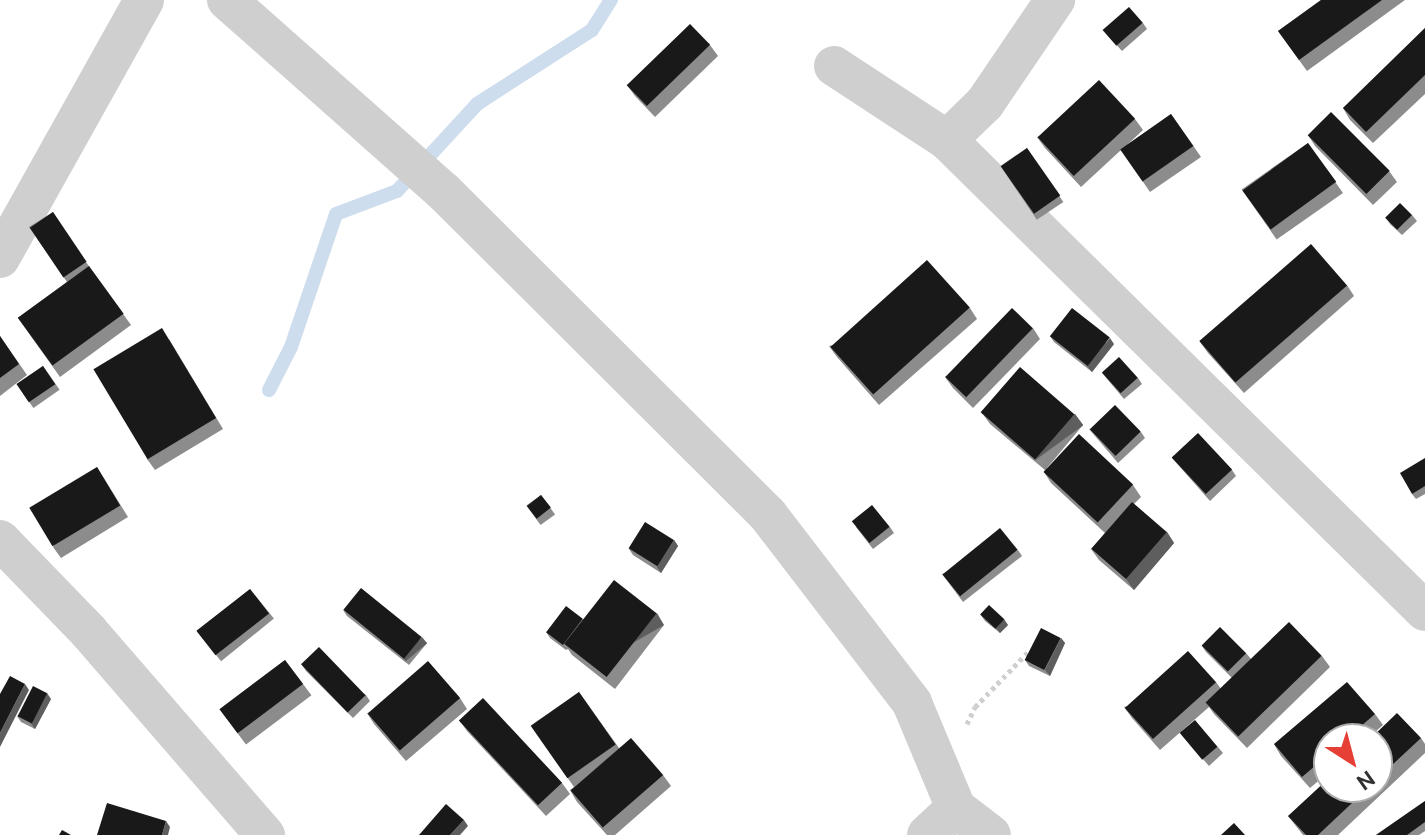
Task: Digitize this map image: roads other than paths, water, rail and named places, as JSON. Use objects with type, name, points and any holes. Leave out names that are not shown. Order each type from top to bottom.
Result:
[{"type":"street","points":[[0,258],[144,0]]},
{"type":"street","points":[[227,0],[436,184],[768,515],[912,703],[949,791],[991,835]]},
{"type":"street","points":[[947,140],[985,103],[1055,0]]},
{"type":"street","points":[[834,66],[947,140],[1425,611]]},
{"type":"street","points":[[0,540],[89,632],[265,835]]},
{"type":"street","points":[[927,835],[949,791]]},
{"type":"waterway","points":[[269,390],[291,347],[336,214],[397,191],[477,104],[592,30],[611,0]]}]
